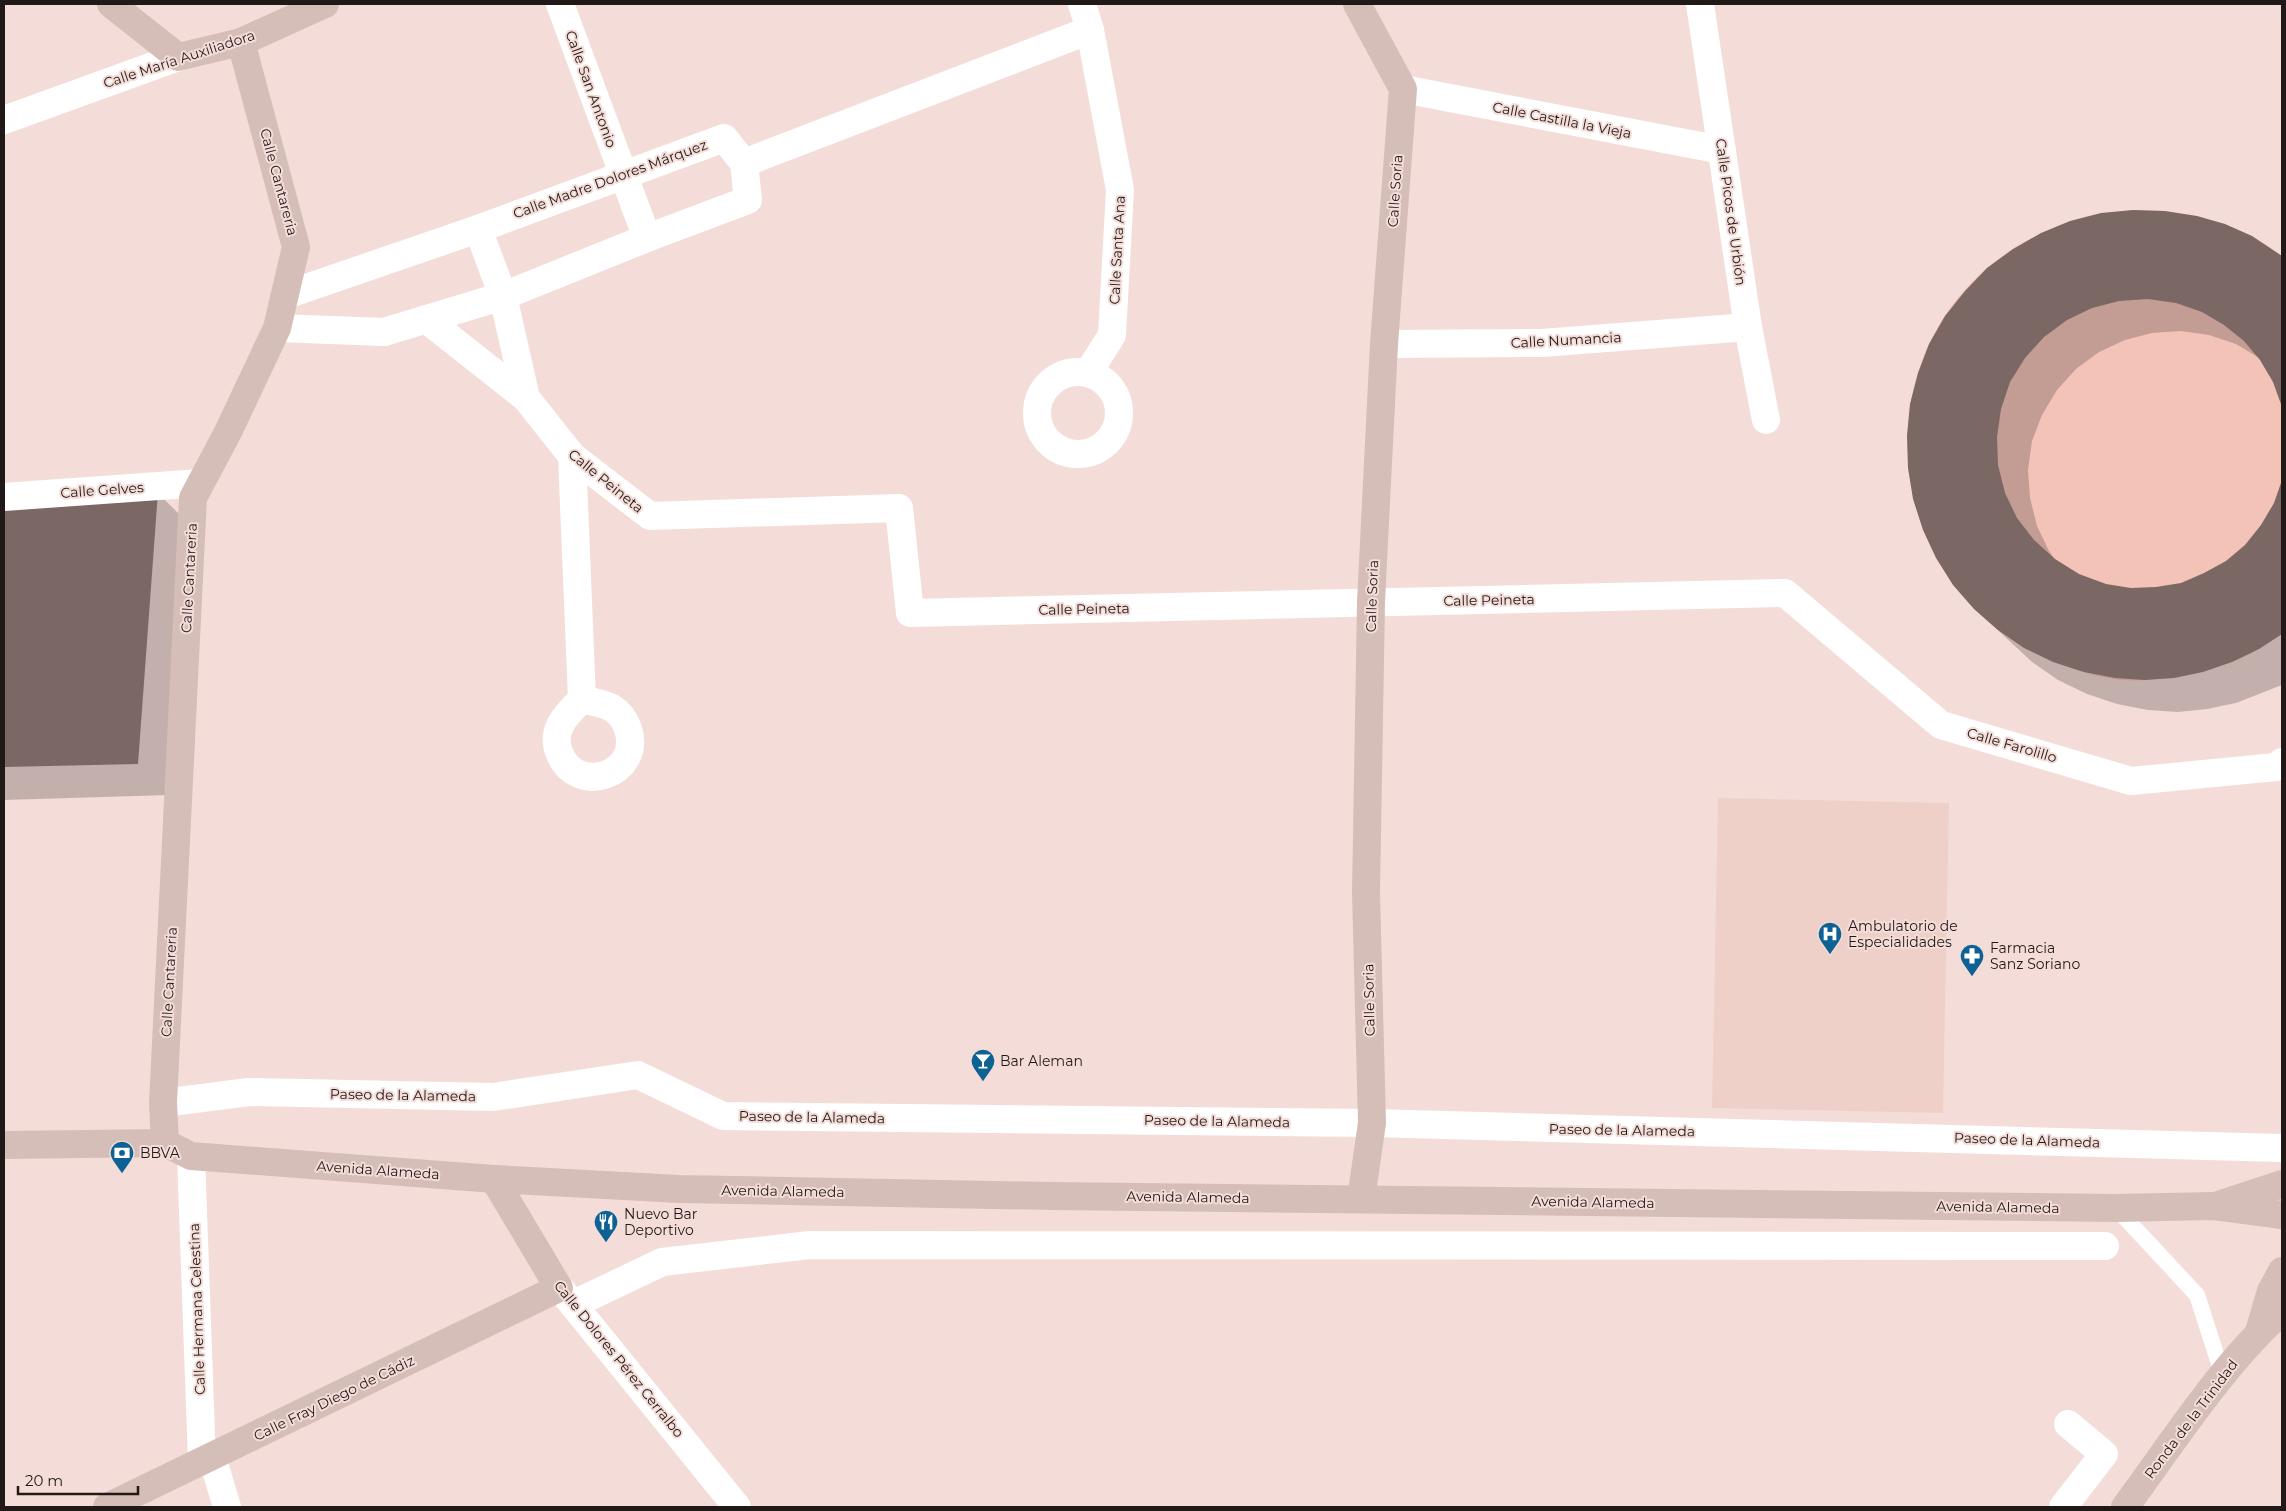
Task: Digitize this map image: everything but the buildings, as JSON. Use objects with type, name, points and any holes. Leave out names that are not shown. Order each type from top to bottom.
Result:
[{"type":"street","points":[[112,4],[178,57]]},
{"type":"street","name":"Calle María Auxiliadora","points":[[4,120],[178,57],[241,42],[325,4]]},
{"type":"street","name":"Calle San Antonio","points":[[560,4],[647,238]]},
{"type":"street","name":"Calle Santa Ana","points":[[1082,4],[1090,30],[1120,190],[1112,335],[1088,373]]},
{"type":"street","points":[[1357,4],[1403,89]]},
{"type":"street","name":"Calle Picos de Urbión","points":[[1700,4],[1748,327],[1766,420]]},
{"type":"street","points":[[277,328],[384,332],[503,296],[748,200],[744,163],[1090,30]]},
{"type":"street","name":"Calle Cantareria","points":[[165,1143],[164,1103],[193,498],[228,432],[277,328],[296,247],[241,42]]},
{"type":"street","name":"Calle Castilla la Vieja","points":[[1403,89],[1722,150]]},
{"type":"street","name":"Calle Soria","points":[[1361,1199],[1372,1123],[1366,893],[1371,602],[1384,344],[1403,89]]},
{"type":"street","name":"Calle Madre Dolores Márquez","points":[[286,295],[478,228],[724,138],[744,163]]},
{"type":"street","points":[[478,228],[503,296],[526,398]]},
{"type":"street","points":[[426,319],[526,398]]},
{"type":"street","name":"Calle Numancia","points":[[1384,344],[1542,344],[1748,327]]},
{"type":"street","name":"Calle Peineta","points":[[526,398],[572,456],[650,516],[899,508],[910,613],[1785,593]]},
{"type":"street","points":[[572,456],[582,699]]},
{"type":"street","name":"Calle Gelves","points":[[4,498],[201,483]]},
{"type":"street","name":"Calle Farolillo","points":[[1785,593],[1941,725],[2131,781],[2276,767],[2282,762]]},
{"type":"street","name":"Paseo de la Alameda","points":[[164,1103],[249,1092],[493,1096],[638,1075],[723,1116],[1372,1123],[2282,1148]]},
{"type":"street","points":[[4,1145],[165,1143]]},
{"type":"street","name":"Avenida Alameda","points":[[165,1143],[191,1156],[494,1179],[689,1189],[1052,1196],[2116,1208],[2214,1206],[2282,1215]]},
{"type":"street","name":"Calle Hermana Celestina","points":[[191,1156],[207,1460],[227,1507]]},
{"type":"street","name":"Calle Dolores Pérez Cerralbo","points":[[494,1179],[567,1296],[736,1507]]},
{"type":"street","name":"Avenida Alameda","points":[[2214,1206],[2282,1184]]},
{"type":"street","points":[[567,1296],[662,1262],[810,1245],[2105,1246]]},
{"type":"street","name":"Ronda de la Trinidad","points":[[2259,1332],[2271,1291],[2282,1271]]},
{"type":"street","name":"Calle Fray Diego de Cádiz","points":[[107,1507],[567,1296]]},
{"type":"street","name":"Ronda de la Trinidad","points":[[2125,1507],[2223,1376],[2259,1332],[2282,1311]]},
{"type":"street","points":[[2063,1507],[2104,1454],[2068,1424]]},
{"type":"lane","points":[[2116,1208],[2197,1295],[2223,1376]]},
{"type":"shaded area","points":[[2133,210],[2173,213],[2212,221],[2248,235],[2282,256],[2282,634],[2252,653],[2232,662],[2146,680],[2105,677],[2064,666],[2039,655],[1989,622],[1950,580],[1924,530],[1910,475],[1909,419],[1921,363],[1947,312],[1988,267],[2021,244],[2074,221]]},
{"type":"shaded area","name":"Ambulatorio de Especialidades","points":[[1718,798],[1949,803],[1943,1113],[1712,1108]]},
{"type":"place","name":"Ambulatorio de Especialidades","points":[[1830,955]]},
{"type":"place","name":"Farmacia Sanz Soriano","points":[[1972,977]]},
{"type":"place","name":"Bar Aleman","points":[[983,1082]]},
{"type":"place","name":"BBVA","points":[[122,1174]]},
{"type":"place","name":"Nuevo Bar Deportivo","points":[[606,1243]]}]
